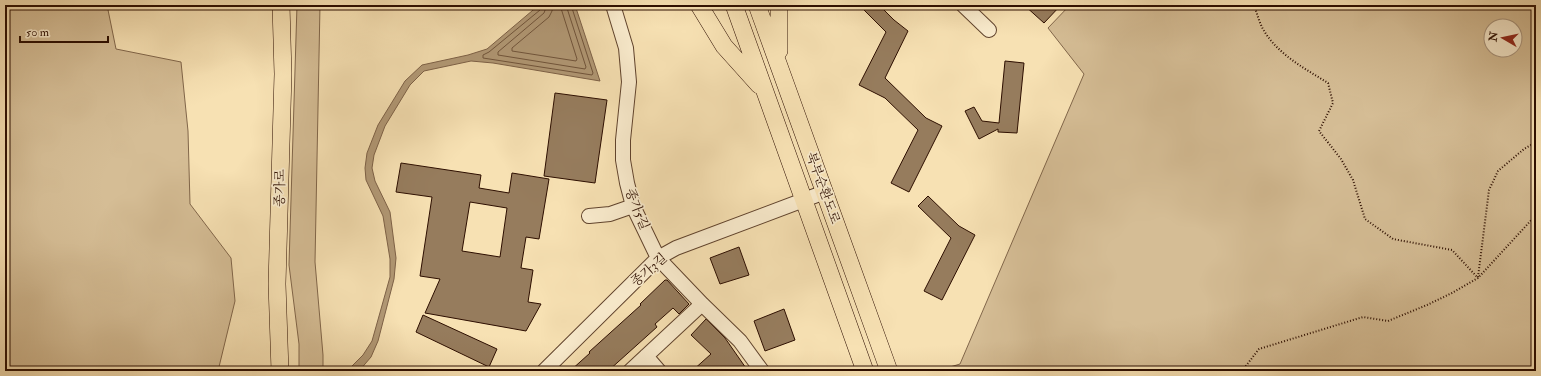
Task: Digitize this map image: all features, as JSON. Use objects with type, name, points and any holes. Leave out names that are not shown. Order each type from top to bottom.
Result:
[{"type":"main road","name":"종가로","points":[[280,371],[278,284],[283,74],[281,5]]},
{"type":"main road","points":[[699,5],[724,46],[765,92]]},
{"type":"main road","name":"북부순환도로","points":[[734,5],[865,371]]},
{"type":"main road","name":"북부순환도로","points":[[757,5],[889,371]]},
{"type":"main road","points":[[779,5],[778,34],[780,69]]},
{"type":"street","name":"종가5길","points":[[613,5],[626,48],[629,82],[623,140],[623,160],[626,182],[633,206],[658,258],[740,341],[762,371]]},
{"type":"street","points":[[963,5],[990,30]]},
{"type":"street","name":"종가3길","points":[[544,371],[658,258],[676,248],[825,192]]},
{"type":"street","points":[[589,216],[610,214],[633,206]]},
{"type":"street","points":[[630,371],[702,304]]},
{"type":"street","points":[[646,356],[659,371]]},
{"type":"path","points":[[1254,5],[1263,28],[1276,47],[1297,63],[1328,83],[1333,103],[1319,132],[1341,159],[1353,180],[1365,219],[1393,239],[1452,250],[1478,278]]},
{"type":"path","points":[[1478,278],[1490,190],[1498,171],[1524,149],[1536,142]]},
{"type":"path","points":[[1242,371],[1259,349],[1363,317],[1388,321],[1427,305],[1478,278],[1536,214]]},
{"type":"shaded area","points":[[5,5],[107,5],[116,49],[181,62],[188,131],[190,204],[231,258],[235,301],[218,371],[5,371]]},
{"type":"shaded area","points":[[297,5],[320,5],[315,262],[323,371],[299,371],[299,344],[289,265]]},
{"type":"shaded area","points":[[1070,5],[1536,5],[1536,371],[937,371],[960,364],[1084,74],[1048,28]]},
{"type":"water","points":[[539,5],[575,5],[600,81],[493,63],[471,61],[424,71],[410,85],[385,126],[374,155],[372,168],[375,181],[390,212],[396,258],[394,279],[378,341],[371,357],[359,371],[347,371],[363,355],[372,341],[390,277],[390,259],[383,216],[366,180],[365,168],[367,153],[378,125],[405,81],[422,65],[468,55],[487,49]]},
{"type":"building","points":[[859,5],[879,5],[908,31],[885,78],[926,118],[942,126],[909,192],[891,183],[918,130],[885,98],[859,85],[886,32]]},
{"type":"building","points":[[1024,5],[1061,5],[1044,23]]},
{"type":"building","points":[[1005,61],[1024,63],[1017,133],[998,132],[998,129],[979,139],[965,111],[974,107],[982,121],[999,123]]},
{"type":"building","points":[[555,93],[607,100],[595,183],[544,176]]},
{"type":"building","points":[[401,163],[481,175],[479,188],[509,193],[512,173],[549,179],[539,239],[526,237],[521,268],[533,270],[528,302],[541,304],[526,331],[425,313],[440,279],[420,276],[432,197],[396,192]],"holes":[[[470,202],[507,208],[500,257],[462,251]]]},
{"type":"building","points":[[928,196],[959,226],[975,235],[942,300],[924,291],[951,238],[918,206]]},
{"type":"building","points":[[739,247],[749,275],[720,284],[710,258]]},
{"type":"building","points":[[665,280],[667,280],[689,304],[679,314],[673,308],[655,324],[657,327],[608,371],[570,371],[641,305],[640,304]]},
{"type":"building","points":[[784,309],[795,340],[765,351],[754,321]]},
{"type":"building","points":[[423,315],[497,349],[489,367],[416,332]]},
{"type":"building","points":[[706,319],[725,338],[748,371],[692,371],[711,354],[691,335]]}]
